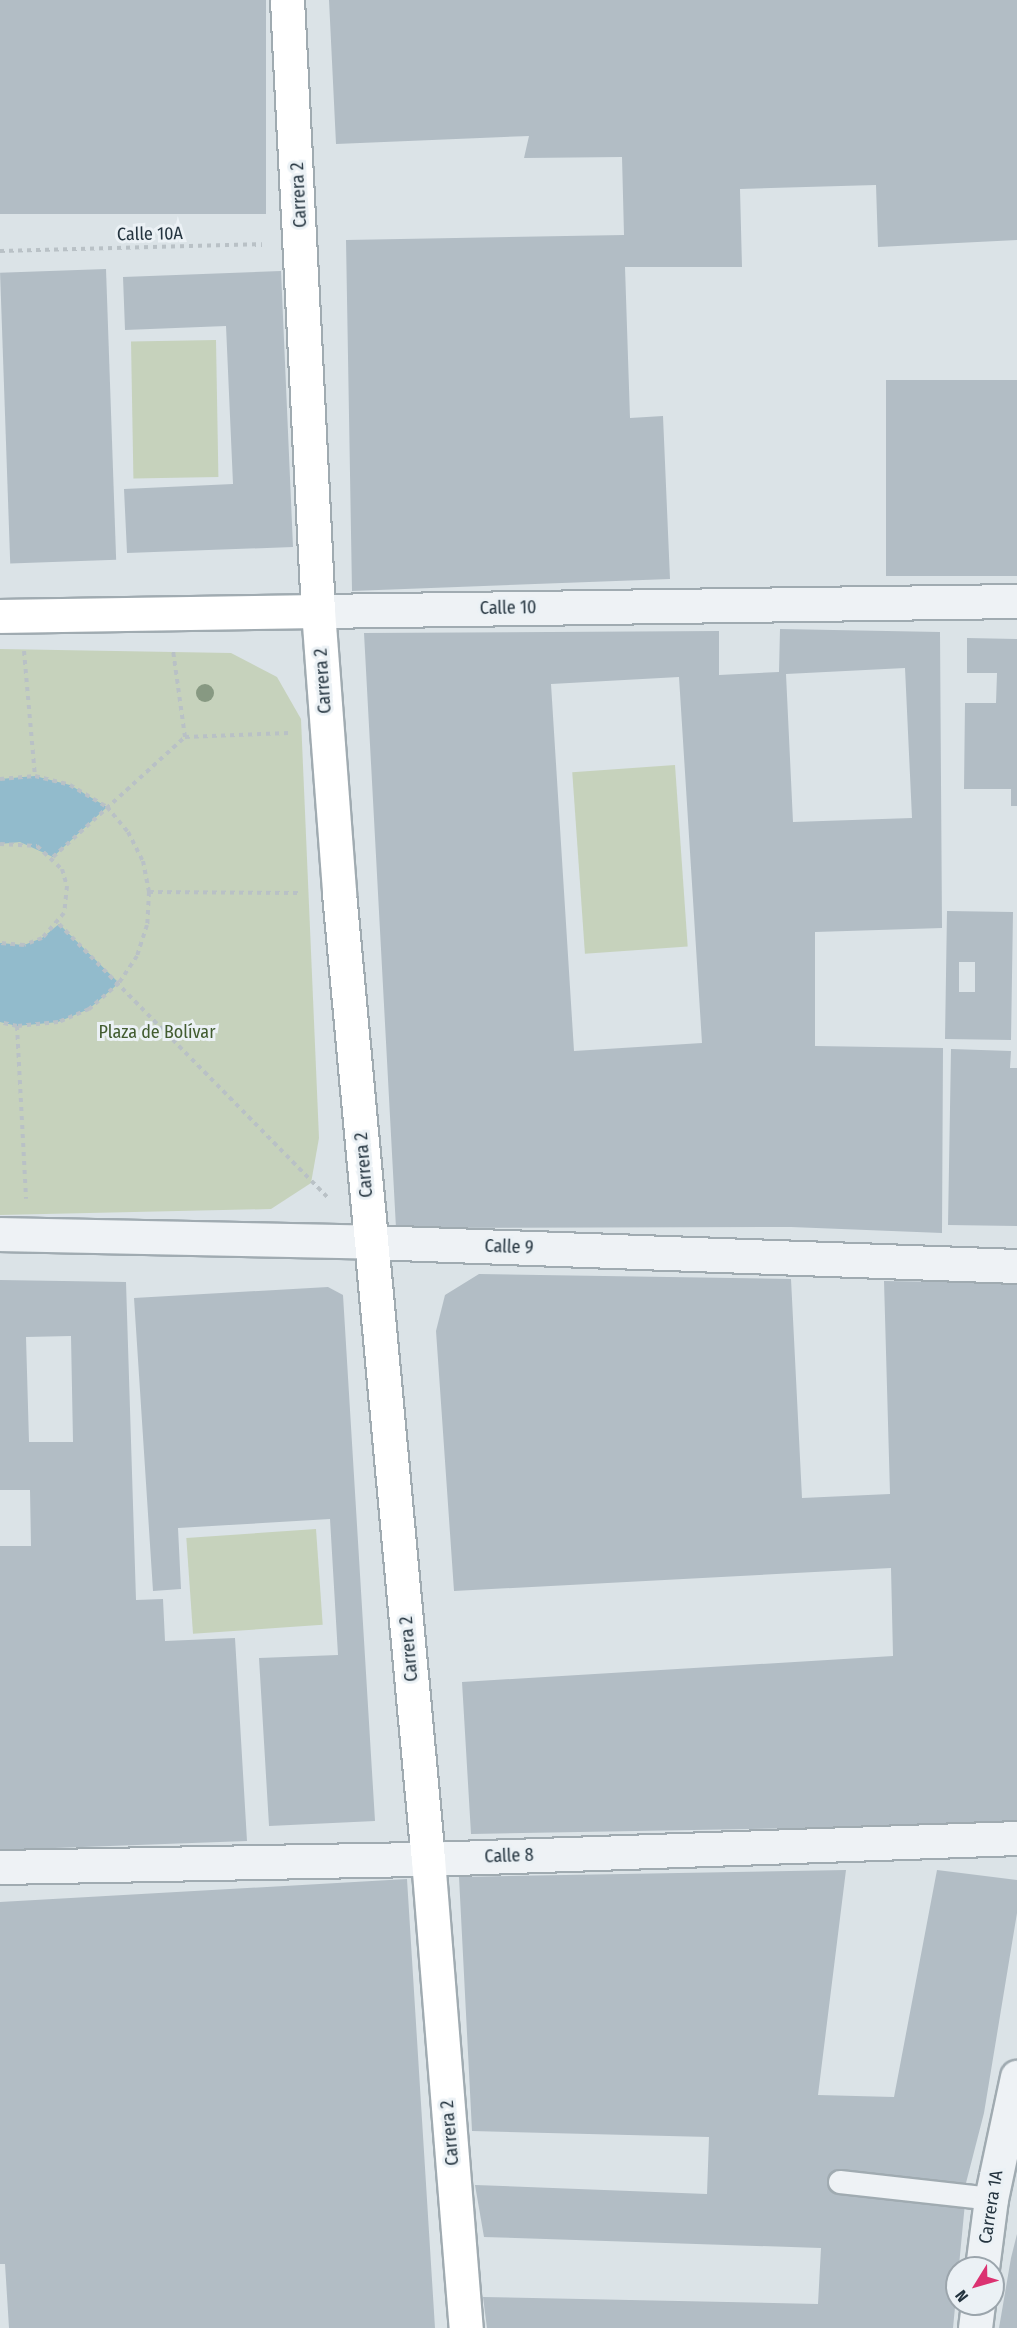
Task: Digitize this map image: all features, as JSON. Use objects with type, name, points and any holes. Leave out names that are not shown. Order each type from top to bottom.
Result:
[{"type":"main road","name":"Carrera 2","points":[[287,0],[302,243],[318,611],[326,732],[428,1859],[466,2328]]},
{"type":"main road","name":"Calle 10","points":[[10,616],[318,611]]},
{"type":"street","name":"Calle 10","points":[[318,611],[1017,601]]},
{"type":"street","name":"Calle 9","points":[[14,1234],[371,1242],[1017,1266]]},
{"type":"street","name":"Calle 8","points":[[0,1868],[428,1859],[1017,1838]]},
{"type":"street","name":"Carrera 1A","points":[[984,2256],[991,2199],[1017,2077]]},
{"type":"lane","points":[[840,2182],[991,2199]]},
{"type":"path","name":"Calle 10A","points":[[0,251],[302,243]]},
{"type":"path","points":[[168,614],[185,737]]},
{"type":"path","points":[[10,616],[35,776]]},
{"type":"path","points":[[52,857],[185,737],[326,732]]},
{"type":"path","points":[[0,779],[35,776],[70,785],[107,807],[128,832],[143,861],[149,892],[147,925],[137,956],[119,983],[88,1009],[58,1022],[17,1026],[0,1022]]},
{"type":"path","points":[[0,844],[20,842],[52,857],[67,886],[58,924],[42,938],[24,945],[0,944]]},
{"type":"path","points":[[149,892],[339,893]]},
{"type":"path","points":[[58,924],[119,983],[371,1242]]},
{"type":"path","points":[[14,1234],[17,1026]]},
{"type":"green space","points":[[216,340],[218,477],[133,478],[131,341]]},
{"type":"green space","name":"Plaza de Bolívar","points":[[0,649],[231,653],[277,677],[301,719],[319,1138],[311,1183],[271,1209],[0,1215]]},
{"type":"green space","points":[[675,765],[688,947],[585,954],[572,772]]},
{"type":"green space","points":[[316,1529],[323,1625],[193,1634],[186,1538]]},
{"type":"water","points":[[35,776],[70,785],[107,807],[53,857],[20,842],[0,844],[0,779]]},
{"type":"water","points":[[59,924],[119,983],[89,1009],[58,1022],[17,1026],[0,1022],[0,943],[24,945],[42,938]]},
{"type":"building","points":[[0,0],[266,0],[266,214],[0,214]]},
{"type":"building","points":[[329,0],[1017,0],[1017,240],[878,247],[876,185],[740,189],[742,267],[625,267],[630,418],[663,416],[670,579],[352,591],[346,240],[624,235],[622,157],[524,158],[529,136],[336,144]]},
{"type":"building","points":[[106,269],[116,560],[10,564],[0,273]]},
{"type":"building","points":[[281,271],[293,547],[127,553],[124,489],[233,484],[226,326],[125,330],[123,277]]},
{"type":"building","points":[[886,380],[1017,380],[1017,576],[886,576]]},
{"type":"building","points":[[780,629],[940,632],[942,928],[815,932],[815,1046],[943,1048],[942,1233],[791,1227],[396,1228],[364,633],[719,631],[719,675],[779,672]],"holes":[[[905,668],[912,818],[793,822],[786,674]],[[679,677],[702,1043],[574,1051],[551,684]]]},
{"type":"building","points":[[967,638],[1017,639],[1017,806],[1011,806],[1011,789],[964,789],[965,703],[996,703],[997,673],[967,673]]},
{"type":"building","points":[[947,911],[1013,912],[1011,1040],[945,1039]],"holes":[[[959,962],[975,962],[975,992],[959,992]]]},
{"type":"building","points":[[951,1049],[1011,1051],[1010,1068],[1017,1068],[1017,1226],[948,1225]]},
{"type":"building","points":[[479,1274],[791,1279],[802,1498],[890,1494],[884,1281],[1017,1283],[1017,1824],[471,1834],[462,1682],[893,1656],[891,1568],[454,1591],[436,1331],[445,1295]]},
{"type":"building","points":[[0,1280],[126,1282],[136,1600],[163,1599],[165,1641],[235,1638],[247,1841],[0,1850],[0,1546],[31,1546],[30,1490],[0,1490]],"holes":[[[71,1336],[73,1442],[29,1442],[26,1337]]]},
{"type":"building","points":[[328,1287],[343,1295],[375,1821],[269,1826],[259,1658],[338,1655],[330,1519],[178,1528],[181,1589],[153,1591],[134,1298]]},
{"type":"building","points":[[846,1870],[818,2095],[894,2097],[937,1870],[1017,1880],[1017,1913],[984,2113],[966,2183],[832,2171],[832,2192],[965,2203],[960,2256],[945,2256],[945,2316],[954,2316],[953,2328],[487,2328],[483,2297],[818,2304],[821,2248],[484,2237],[475,2185],[707,2194],[709,2137],[472,2131],[459,1877]]},
{"type":"building","points":[[407,1879],[435,2328],[9,2328],[5,2264],[0,2264],[0,1902]]},
{"type":"building","points":[[1017,2234],[1017,2328],[999,2328],[1001,2316],[1005,2316],[1005,2293]]}]
